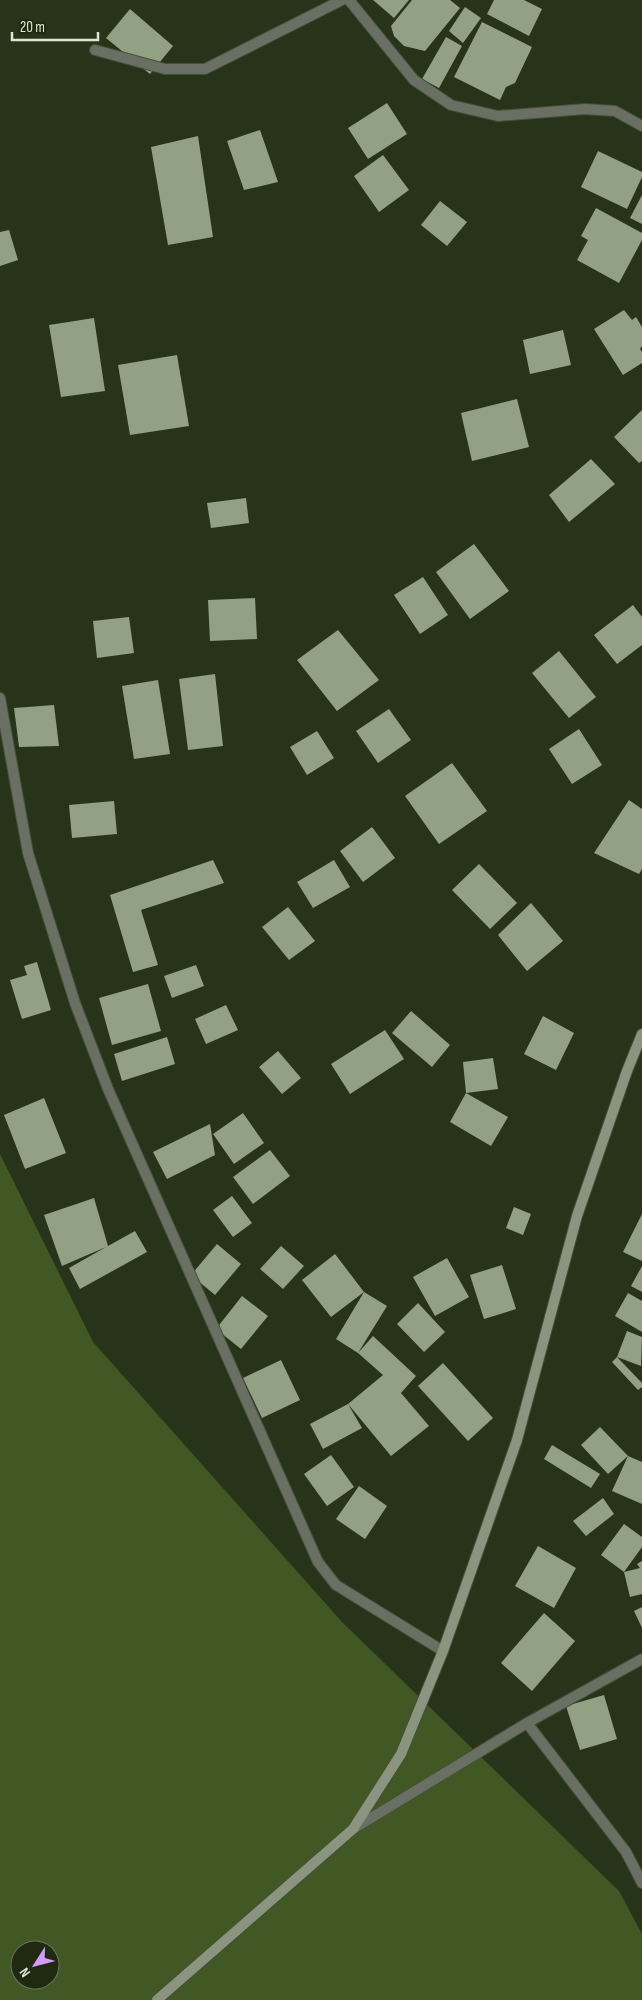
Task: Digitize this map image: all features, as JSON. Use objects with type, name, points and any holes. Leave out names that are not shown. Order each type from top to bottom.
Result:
[{"type":"street","points":[[95,50],[164,69],[205,69],[342,0]]},
{"type":"street","points":[[349,0],[414,80],[451,105],[498,116],[585,110],[615,111],[642,126]]},
{"type":"street","points":[[0,698],[28,853],[75,1003],[108,1089],[318,1562],[336,1585],[443,1651]]},
{"type":"street","points":[[353,1829],[401,1754],[443,1651],[517,1440],[577,1216],[626,1071],[642,1034]]},
{"type":"street","points":[[157,2000],[353,1829],[527,1723],[642,1659]]},
{"type":"street","points":[[527,1723],[626,1852],[642,1883]]},
{"type":"green space","points":[[0,1154],[93,1342],[342,1622],[619,1891],[642,1934],[642,2000],[0,2000]]},
{"type":"building","points":[[373,0],[409,0],[394,18]]},
{"type":"building","points":[[412,0],[450,0],[460,8],[425,51],[404,46],[394,36],[391,26]]},
{"type":"building","points":[[494,0],[524,0],[542,9],[529,36],[487,14]]},
{"type":"building","points":[[465,7],[481,18],[463,43],[449,31]]},
{"type":"building","points":[[130,9],[173,46],[150,74],[106,38]]},
{"type":"building","points":[[482,22],[532,47],[515,83],[506,87],[500,100],[454,77]]},
{"type":"building","points":[[446,37],[462,46],[439,88],[422,79]]},
{"type":"building","points":[[387,103],[407,134],[368,159],[348,128]]},
{"type":"building","points":[[260,130],[278,182],[244,190],[227,141]]},
{"type":"building","points":[[198,136],[213,237],[168,245],[151,147]]},
{"type":"building","points":[[598,151],[642,172],[642,177],[627,209],[581,187]]},
{"type":"building","points":[[383,155],[409,190],[379,212],[354,176]]},
{"type":"building","points":[[642,195],[642,224],[630,218]]},
{"type":"building","points":[[440,201],[467,222],[447,246],[421,225]]},
{"type":"building","points":[[596,208],[642,233],[642,240],[619,283],[577,260],[588,240],[581,236]]},
{"type":"building","points":[[9,230],[18,260],[0,266],[0,232]]},
{"type":"building","points":[[624,310],[632,320],[636,317],[642,327],[642,346],[640,349],[642,352],[642,363],[623,375],[594,329]]},
{"type":"building","points":[[94,318],[105,391],[61,397],[49,325]]},
{"type":"building","points":[[563,330],[571,365],[530,374],[523,340]]},
{"type":"building","points":[[177,355],[189,426],[130,435],[118,365]]},
{"type":"building","points":[[517,399],[529,447],[472,461],[461,413]]},
{"type":"building","points":[[642,410],[642,461],[639,463],[614,437]]},
{"type":"building","points":[[591,459],[615,484],[569,522],[549,495]]},
{"type":"building","points":[[246,498],[249,523],[211,528],[207,503]]},
{"type":"building","points":[[474,544],[509,591],[470,619],[436,572]]},
{"type":"building","points":[[423,577],[448,615],[420,634],[394,595]]},
{"type":"building","points":[[255,598],[257,639],[210,641],[208,600]]},
{"type":"building","points":[[633,605],[642,617],[642,645],[617,664],[594,635]]},
{"type":"building","points":[[129,617],[134,653],[97,658],[93,621]]},
{"type":"building","points":[[338,630],[379,680],[337,711],[297,660]]},
{"type":"building","points":[[559,651],[596,697],[569,718],[532,673]]},
{"type":"building","points":[[215,674],[223,746],[188,750],[179,679]]},
{"type":"building","points":[[158,680],[170,754],[134,759],[122,686]]},
{"type":"building","points":[[54,705],[59,746],[19,747],[14,708]]},
{"type":"building","points":[[389,709],[411,740],[378,763],[356,731]]},
{"type":"building","points":[[579,729],[602,765],[572,784],[549,749]]},
{"type":"building","points":[[317,731],[334,758],[307,775],[290,747]]},
{"type":"building","points":[[452,763],[487,811],[439,844],[405,796]]},
{"type":"building","points":[[629,800],[642,809],[642,869],[639,874],[594,853]]},
{"type":"building","points":[[114,801],[117,834],[72,838],[69,805]]},
{"type":"building","points":[[372,827],[395,858],[363,882],[340,851]]},
{"type":"building","points":[[213,860],[224,883],[141,910],[158,965],[133,972],[110,895]]},
{"type":"building","points":[[334,860],[350,887],[313,908],[297,882]]},
{"type":"building","points":[[479,864],[517,903],[490,929],[452,890]]},
{"type":"building","points":[[531,903],[563,941],[527,971],[498,935]]},
{"type":"building","points":[[288,907],[315,941],[289,960],[262,927]]},
{"type":"building","points":[[37,962],[51,1010],[22,1019],[10,980],[27,975],[24,966]]},
{"type":"building","points":[[196,965],[204,986],[172,998],[164,976]]},
{"type":"building","points":[[148,984],[161,1031],[112,1045],[99,998]]},
{"type":"building","points":[[226,1005],[238,1030],[206,1044],[195,1019]]},
{"type":"building","points":[[411,1011],[450,1045],[432,1067],[392,1033]]},
{"type":"building","points":[[543,1016],[574,1033],[556,1070],[524,1054]]},
{"type":"building","points":[[385,1030],[404,1059],[350,1094],[331,1064]]},
{"type":"building","points":[[167,1037],[175,1064],[122,1081],[114,1054]]},
{"type":"building","points":[[278,1051],[301,1078],[282,1094],[259,1067]]},
{"type":"building","points":[[493,1058],[498,1089],[466,1093],[463,1062]]},
{"type":"building","points":[[466,1093],[508,1117],[491,1146],[450,1122]]},
{"type":"building","points":[[44,1098],[66,1153],[25,1169],[4,1115]]},
{"type":"building","points":[[243,1113],[264,1143],[234,1164],[213,1134]]},
{"type":"building","points":[[210,1124],[215,1155],[167,1179],[153,1152]]},
{"type":"building","points":[[270,1150],[290,1176],[253,1204],[233,1177]]},
{"type":"building","points":[[232,1196],[252,1223],[233,1237],[213,1210]]},
{"type":"building","points":[[94,1198],[108,1246],[135,1231],[147,1252],[80,1289],[69,1268],[106,1247],[62,1266],[44,1215]]},
{"type":"building","points":[[514,1207],[531,1214],[523,1235],[506,1228]]},
{"type":"building","points":[[642,1214],[642,1261],[623,1252]]},
{"type":"building","points":[[217,1244],[241,1264],[215,1295],[191,1275]]},
{"type":"building","points":[[281,1246],[304,1266],[283,1289],[260,1269]]},
{"type":"building","points":[[335,1254],[364,1292],[331,1317],[302,1280]]},
{"type":"building","points":[[447,1258],[469,1297],[435,1316],[413,1277]]},
{"type":"building","points":[[502,1265],[516,1309],[484,1319],[470,1275]]},
{"type":"building","points":[[642,1266],[642,1292],[631,1286]]},
{"type":"building","points":[[364,1292],[387,1306],[358,1353],[336,1339]]},
{"type":"building","points":[[628,1293],[642,1301],[642,1332],[615,1316]]},
{"type":"building","points":[[242,1296],[268,1316],[241,1349],[216,1329]]},
{"type":"building","points":[[418,1303],[445,1332],[424,1352],[397,1324]]},
{"type":"building","points":[[627,1331],[642,1337],[641,1366],[617,1357]]},
{"type":"building","points":[[373,1336],[416,1376],[401,1393],[429,1426],[391,1456],[348,1404],[383,1375],[358,1353]]},
{"type":"building","points":[[617,1357],[642,1383],[642,1387],[638,1390],[612,1362]]},
{"type":"building","points":[[281,1360],[300,1400],[262,1418],[243,1378]]},
{"type":"building","points":[[443,1363],[493,1418],[468,1441],[418,1386]]},
{"type":"building","points":[[348,1404],[362,1428],[323,1449],[310,1424]]},
{"type":"building","points":[[600,1427],[628,1456],[608,1474],[581,1445]]},
{"type":"building","points":[[552,1445],[600,1474],[591,1488],[544,1459]]},
{"type":"building","points":[[331,1455],[354,1487],[327,1506],[304,1474]]},
{"type":"building","points":[[628,1456],[642,1462],[642,1504],[612,1491]]},
{"type":"building","points":[[359,1486],[387,1506],[365,1539],[336,1519]]},
{"type":"building","points":[[603,1498],[614,1514],[586,1536],[573,1521]]},
{"type":"building","points":[[624,1524],[642,1537],[642,1547],[624,1572],[601,1555]]},
{"type":"building","points":[[538,1546],[576,1568],[554,1608],[515,1586]]},
{"type":"building","points":[[642,1561],[642,1594],[630,1597],[624,1572],[640,1568],[637,1564]]},
{"type":"building","points":[[642,1607],[642,1628],[634,1611]]},
{"type":"building","points":[[544,1613],[575,1641],[532,1691],[501,1663]]},
{"type":"building","points":[[604,1695],[617,1739],[580,1750],[566,1706]]}]
